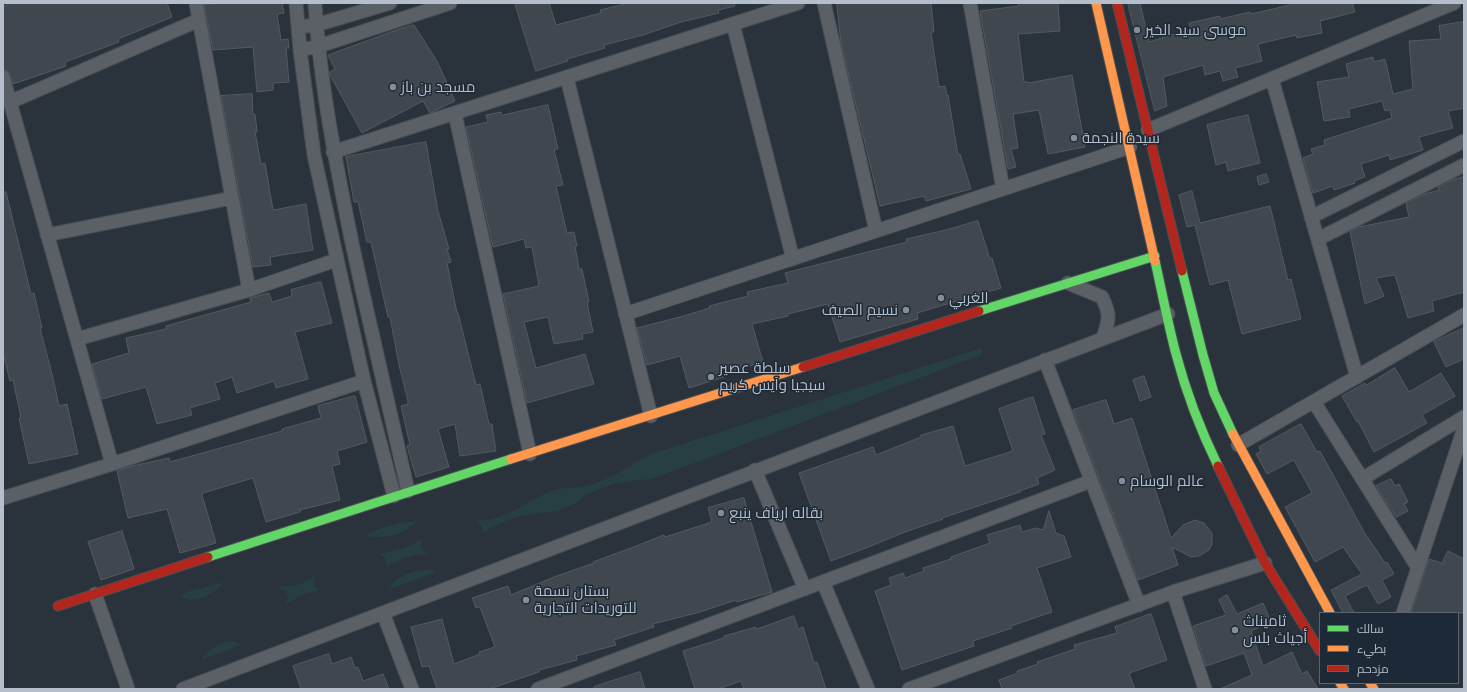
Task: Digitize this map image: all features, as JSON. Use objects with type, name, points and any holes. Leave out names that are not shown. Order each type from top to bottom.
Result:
[{"type":"main road","points":[[1096,3],[1155,256],[1176,354],[1188,393],[1210,450],[1265,563],[1319,649]]},
{"type":"main road","points":[[1117,3],[1203,355],[1214,393],[1238,445],[1329,612]]},
{"type":"main road","points":[[58,606],[408,491],[651,416],[1155,256]]},
{"type":"street","points":[[196,3],[249,290]]},
{"type":"street","points":[[296,3],[300,50],[314,155],[336,260],[364,381],[394,496]]},
{"type":"street","points":[[315,3],[316,25],[333,152],[370,330],[408,491]]},
{"type":"street","points":[[298,27],[316,25],[390,3]]},
{"type":"street","points":[[300,50],[319,46],[450,3]]},
{"type":"street","points":[[333,152],[568,78],[798,3]]},
{"type":"street","points":[[824,3],[876,231]]},
{"type":"street","points":[[970,3],[1003,189]]},
{"type":"street","points":[[1148,130],[1454,3]]},
{"type":"street","points":[[10,102],[199,20]]},
{"type":"street","points":[[733,24],[793,259]]},
{"type":"street","points":[[3,77],[112,464]]},
{"type":"street","points":[[568,78],[651,416]]},
{"type":"street","points":[[1272,79],[1357,377]]},
{"type":"street","points":[[454,114],[530,454]]},
{"type":"street","points":[[1311,217],[1464,141]]},
{"type":"street","points":[[626,314],[1130,147]]},
{"type":"street","points":[[1318,239],[1464,165]]},
{"type":"street","points":[[48,235],[232,198]]},
{"type":"street","points":[[77,339],[249,290],[336,260]]},
{"type":"street","points":[[1068,284],[1102,297],[1108,310],[1109,320],[1103,338]]},
{"type":"street","points":[[183,689],[1168,314]]},
{"type":"street","points":[[1238,445],[1464,315]]},
{"type":"street","points":[[1045,360],[1139,605]]},
{"type":"street","points":[[3,498],[112,464],[364,381]]},
{"type":"street","points":[[1314,402],[1418,568]]},
{"type":"street","points":[[1362,479],[1464,417]]},
{"type":"street","points":[[1403,612],[1464,428]]},
{"type":"street","points":[[755,470],[805,589]]},
{"type":"street","points":[[538,689],[561,685],[823,582],[1091,481]]},
{"type":"street","points":[[909,689],[1174,592],[1265,563]]},
{"type":"street","points":[[823,582],[868,689]]},
{"type":"street","points":[[1174,592],[1205,689]]},
{"type":"street","points":[[95,594],[128,689]]},
{"type":"street","points":[[383,613],[412,689]]},
{"type":"green space","points":[[978,349],[983,351],[981,355],[652,479],[610,485],[583,496],[578,502],[558,511],[520,516],[495,525],[482,534],[482,527],[476,520],[497,518],[555,490],[585,486],[602,481],[648,455]]},
{"type":"green space","points":[[419,520],[401,533],[388,537],[366,536],[384,527]]},
{"type":"green space","points":[[422,539],[421,545],[426,554],[404,558],[386,568],[387,563],[384,557],[380,555],[411,546]]},
{"type":"green space","points":[[421,570],[432,570],[436,572],[390,589],[398,579],[407,574]]},
{"type":"green space","points":[[314,576],[316,578],[313,580],[314,585],[320,591],[306,593],[286,604],[288,597],[285,591],[278,588],[280,586],[298,585]]},
{"type":"green space","points":[[224,582],[215,591],[199,599],[193,600],[181,597],[186,592]]},
{"type":"green space","points":[[229,641],[236,642],[241,645],[201,660],[213,648]]},
{"type":"building","points":[[12,3],[167,3],[172,17],[118,39],[119,42],[65,62],[66,66],[13,84],[9,72],[3,69],[3,7]]},
{"type":"building","points":[[225,3],[282,3],[284,13],[277,14],[281,40],[288,39],[289,48],[286,48],[289,82],[273,83],[273,90],[257,92],[253,47],[213,50],[204,5]]},
{"type":"building","points":[[515,3],[549,3],[556,25],[601,13],[600,10],[629,3],[734,3],[735,6],[718,10],[719,13],[681,22],[643,35],[604,45],[605,48],[567,59],[568,61],[536,71]]},
{"type":"building","points":[[837,3],[931,3],[934,32],[931,32],[939,87],[945,86],[947,96],[948,95],[958,155],[960,154],[971,189],[926,201],[924,196],[880,206],[841,43]]},
{"type":"building","points":[[1018,3],[1058,3],[1060,31],[1018,34],[1024,82],[1028,83],[1072,75],[1085,147],[1048,154],[1039,110],[1013,114],[1018,148],[1011,149],[1016,167],[1008,169],[980,11],[1019,6]]},
{"type":"building","points":[[1128,3],[1140,3],[1149,42],[1191,29],[1189,23],[1220,16],[1220,19],[1250,12],[1251,14],[1290,5],[1290,3],[1352,3],[1355,12],[1320,21],[1322,33],[1297,38],[1296,35],[1258,44],[1262,61],[1235,68],[1238,77],[1223,81],[1220,71],[1205,75],[1203,65],[1163,77],[1167,106],[1155,111]]},
{"type":"building","points":[[1463,22],[1464,108],[1448,111],[1453,128],[1419,137],[1423,150],[1390,160],[1389,155],[1361,164],[1365,177],[1354,181],[1355,183],[1334,190],[1333,186],[1313,193],[1303,158],[1313,154],[1311,149],[1325,145],[1324,140],[1392,118],[1390,110],[1385,111],[1382,101],[1349,109],[1350,117],[1324,121],[1317,82],[1349,77],[1346,64],[1373,57],[1374,62],[1385,59],[1393,94],[1413,89],[1409,41],[1441,39],[1439,26]]},
{"type":"building","name":"مسجد بن باز","points":[[414,25],[437,61],[455,101],[430,113],[423,101],[362,133],[330,75],[330,72],[335,69],[328,55]]},
{"type":"building","points":[[252,94],[253,114],[255,114],[257,132],[255,132],[261,164],[265,163],[273,210],[306,204],[313,250],[270,257],[271,265],[253,267],[221,96]]},
{"type":"building","points":[[548,105],[558,149],[554,150],[563,185],[556,186],[567,233],[574,232],[579,269],[582,269],[589,302],[587,302],[593,332],[582,334],[583,339],[554,344],[548,317],[524,322],[536,368],[585,354],[594,384],[527,403],[503,294],[539,286],[532,247],[526,248],[524,239],[493,247],[466,127],[488,122],[486,115],[501,112],[502,115]]},
{"type":"building","points":[[1248,115],[1260,163],[1228,171],[1226,162],[1216,165],[1207,125]]},
{"type":"building","points":[[426,142],[438,211],[449,249],[447,249],[451,262],[447,263],[457,313],[476,385],[480,384],[489,424],[492,424],[496,451],[460,456],[455,424],[438,429],[449,467],[416,477],[407,446],[410,445],[401,406],[408,404],[408,401],[399,365],[390,317],[388,317],[371,242],[367,242],[358,202],[354,202],[346,157]]},
{"type":"building","points":[[1266,174],[1269,182],[1259,185],[1257,177]]},
{"type":"building","points":[[1464,177],[1464,292],[1432,301],[1434,311],[1408,318],[1395,275],[1376,278],[1384,296],[1365,304],[1350,232],[1359,227],[1409,217],[1406,203],[1425,194],[1439,190],[1438,187],[1452,180]]},
{"type":"building","points":[[1192,191],[1200,223],[1270,206],[1288,280],[1291,279],[1301,319],[1242,334],[1228,280],[1210,285],[1195,225],[1187,227],[1179,195]]},
{"type":"building","points":[[6,192],[31,294],[34,293],[42,328],[40,328],[59,406],[67,404],[78,454],[29,464],[19,418],[21,418],[13,380],[10,381],[3,353],[3,193]]},
{"type":"building","points":[[978,221],[990,259],[992,258],[1001,288],[917,313],[918,319],[840,342],[828,304],[788,314],[788,316],[752,324],[763,362],[723,374],[724,377],[689,388],[680,356],[647,365],[637,328],[680,317],[710,308],[709,306],[748,296],[747,292],[788,283],[785,273],[907,242],[906,239]]},
{"type":"building","points":[[321,282],[332,323],[295,332],[308,379],[276,388],[274,381],[237,393],[232,377],[215,383],[220,399],[190,408],[192,415],[157,424],[146,387],[102,399],[92,364],[129,353],[126,338],[166,329],[166,326],[251,302],[250,298],[269,293],[272,302],[292,296],[291,290]]},
{"type":"building","points":[[1464,328],[1464,359],[1446,367],[1434,342]]},
{"type":"building","points":[[1395,368],[1409,392],[1441,373],[1455,396],[1422,415],[1427,423],[1374,452],[1358,421],[1357,422],[1342,396],[1365,383],[1366,385]]},
{"type":"building","points":[[1144,376],[1151,397],[1140,401],[1133,380]]},
{"type":"building","points":[[355,396],[367,442],[337,451],[340,464],[332,466],[340,500],[300,510],[300,512],[266,522],[253,478],[203,493],[202,495],[216,543],[180,553],[167,509],[128,518],[117,471],[132,466],[169,458],[170,462],[282,431],[282,429],[321,418],[318,406]]},
{"type":"building","points":[[1033,397],[1045,434],[1041,435],[1055,470],[1037,478],[1039,484],[1020,492],[942,518],[943,519],[831,561],[799,473],[873,447],[876,455],[921,437],[921,435],[953,426],[965,466],[1013,451],[999,409]]},
{"type":"building","points":[[1106,400],[1114,424],[1132,418],[1171,538],[1183,525],[1195,520],[1204,523],[1212,533],[1212,544],[1209,550],[1199,556],[1191,557],[1172,547],[1178,565],[1138,580],[1073,410]]},
{"type":"building","points":[[1301,424],[1317,452],[1320,451],[1364,532],[1385,563],[1387,562],[1394,574],[1382,580],[1391,597],[1378,604],[1367,585],[1345,596],[1353,612],[1342,612],[1331,590],[1362,574],[1343,547],[1315,562],[1285,507],[1312,493],[1294,460],[1267,474],[1256,454],[1261,451],[1259,447]]},
{"type":"building","points":[[1391,479],[1395,486],[1399,484],[1408,502],[1404,504],[1408,511],[1396,517],[1376,486]]},
{"type":"building","points":[[744,498],[772,592],[737,602],[736,600],[700,612],[653,624],[654,627],[614,640],[616,645],[576,656],[577,660],[539,670],[539,672],[489,689],[437,689],[429,666],[422,667],[411,627],[442,619],[454,664],[480,654],[479,652],[495,647],[480,607],[476,608],[472,598],[508,586],[511,595],[664,535],[665,537],[712,522],[708,508]]},
{"type":"building","points":[[1049,511],[1056,533],[1064,536],[1071,557],[1037,568],[1052,612],[1011,626],[1012,628],[973,641],[974,646],[902,670],[875,591],[891,585],[889,578],[903,573],[905,578],[924,571],[923,568],[951,559],[951,557],[990,543],[987,535],[1020,525],[1022,532],[1036,528],[1043,530]]},
{"type":"building","points":[[122,531],[134,569],[101,580],[88,542]]},
{"type":"building","points":[[1448,551],[1464,559],[1464,613],[1411,612],[1429,559],[1442,563]]},
{"type":"building","points":[[1227,595],[1237,614],[1263,603],[1271,622],[1251,631],[1263,666],[1292,652],[1302,674],[1307,671],[1318,689],[1220,689],[1252,675],[1244,653],[1206,666],[1193,626],[1226,615],[1219,600]]},
{"type":"building","points":[[1151,614],[1167,660],[1129,673],[1135,689],[1002,689],[999,680],[1018,673],[1017,671],[1038,664],[1037,662],[1075,649],[1074,645],[1117,633],[1115,627]]},
{"type":"building","points":[[794,616],[798,629],[803,627],[814,663],[817,662],[826,689],[744,689],[741,681],[718,689],[695,689],[683,651],[724,638],[724,636],[756,627],[756,629]]},
{"type":"building","points":[[329,654],[332,664],[351,657],[355,668],[358,667],[363,681],[383,674],[389,689],[301,689],[293,666]]},
{"type":"building","points":[[640,672],[645,689],[594,689],[594,687]]},
{"type":"traffic: fast","points":[[979,311],[1155,256]]},
{"type":"traffic: fast","points":[[1155,261],[1170,331],[1184,383],[1194,411],[1218,466]]},
{"type":"traffic: fast","points":[[1182,271],[1214,393],[1233,434]]},
{"type":"traffic: fast","points":[[208,557],[511,459]]},
{"type":"traffic: slow","points":[[1096,3],[1155,261]]},
{"type":"traffic: slow","points":[[511,459],[803,367]]},
{"type":"traffic: slow","points":[[1233,434],[1329,612]]},
{"type":"traffic: slow","points":[[1341,684],[1344,689]]},
{"type":"traffic: slow","points":[[1371,684],[1374,689]]},
{"type":"traffic: jam","points":[[1117,3],[1182,271]]},
{"type":"traffic: jam","points":[[803,367],[979,311]]},
{"type":"traffic: jam","points":[[1218,466],[1265,563],[1319,649]]},
{"type":"traffic: jam","points":[[58,606],[208,557]]},
{"type":"place","name":"موسى سيد الخير","points":[[1137,30]]},
{"type":"place","name":"مسجد بن باز","points":[[393,87]]},
{"type":"place","name":"سيدة النجمة","points":[[1074,138]]},
{"type":"place","name":"الغربي","points":[[941,298]]},
{"type":"place","name":"نسيم الصيف","points":[[906,310]]},
{"type":"place","name":"سلطة عصير سيجيا وآيس كريم","points":[[711,377]]},
{"type":"place","name":"عالم الوسام","points":[[1122,481]]},
{"type":"place","name":"بقاله ارياف ينبع","points":[[721,513]]},
{"type":"place","name":"بستان نسمة للتوريدات التجارية","points":[[526,600]]},
{"type":"place","name":"ثاميناث أجياث بلس","points":[[1235,630]]}]
